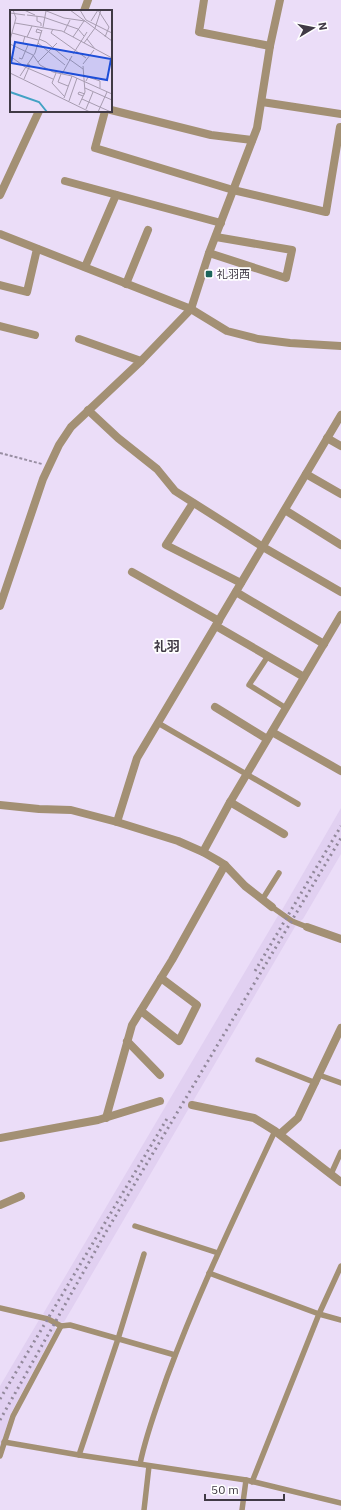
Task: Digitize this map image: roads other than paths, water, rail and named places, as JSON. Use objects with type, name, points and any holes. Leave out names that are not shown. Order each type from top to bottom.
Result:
[{"type":"street","points":[[84,10],[88,0]]},
{"type":"street","points":[[204,0],[199,32],[270,46]]},
{"type":"street","points":[[0,606],[48,466],[58,445],[71,427],[141,361],[191,309],[209,253],[257,128],[270,46],[280,0]]},
{"type":"street","points":[[262,102],[341,114]]},
{"type":"street","points":[[112,110],[211,135],[252,140]]},
{"type":"street","points":[[0,196],[39,112]]},
{"type":"street","points":[[105,112],[95,148],[233,190],[326,212],[341,127]]},
{"type":"street","points":[[65,181],[116,196],[221,223]]},
{"type":"street","points":[[85,268],[116,196]]},
{"type":"street","points":[[126,284],[148,230]]},
{"type":"street","points":[[0,234],[191,309],[227,331],[258,339],[290,343],[341,346]]},
{"type":"street","points":[[209,253],[286,278],[292,250],[216,237]]},
{"type":"street","points":[[0,285],[27,292],[38,249]]},
{"type":"street","points":[[0,326],[35,335]]},
{"type":"street","points":[[79,339],[141,361]]},
{"type":"street","points":[[88,410],[118,438],[158,469],[175,491],[263,547],[341,592]]},
{"type":"street","points":[[117,822],[137,758],[341,415]]},
{"type":"street","points":[[327,438],[341,446]]},
{"type":"street","points":[[306,474],[341,493]]},
{"type":"street","points":[[193,503],[166,545],[241,583]]},
{"type":"street","points":[[284,510],[341,545]]},
{"type":"street","points":[[132,572],[304,677]]},
{"type":"street","points":[[236,592],[324,644]]},
{"type":"street","points":[[203,852],[230,802],[341,615]]},
{"type":"street","points":[[215,707],[269,736],[341,771]]},
{"type":"street","points":[[230,802],[284,834]]},
{"type":"street","points":[[0,805],[39,809],[71,810],[117,822],[178,841],[203,852],[225,865],[245,886],[272,907]]},
{"type":"street","points":[[106,1118],[132,1025],[161,978],[225,865]]},
{"type":"street","points":[[307,927],[341,939]]},
{"type":"street","points":[[140,1011],[179,1041],[197,1004],[161,978]]},
{"type":"street","points":[[278,1133],[298,1118],[341,1028]]},
{"type":"street","points":[[128,1041],[160,1075]]},
{"type":"street","points":[[0,1138],[106,1118],[160,1101]]},
{"type":"street","points":[[192,1105],[254,1118],[278,1133],[341,1182]]},
{"type":"street","points":[[0,1205],[21,1196]]},
{"type":"lane","points":[[268,656],[249,685],[286,708]]},
{"type":"lane","points":[[158,722],[298,804]]},
{"type":"lane","points":[[262,900],[280,873]]},
{"type":"lane","points":[[272,907],[292,921],[307,927]]},
{"type":"lane","points":[[258,1060],[317,1079],[341,1083]]},
{"type":"lane","points":[[140,1464],[145,1440],[175,1355],[209,1273],[278,1133]]},
{"type":"lane","points":[[331,1174],[341,1152]]},
{"type":"lane","points":[[135,1226],[218,1253]]},
{"type":"lane","points":[[79,1455],[118,1339],[144,1254]]},
{"type":"lane","points":[[242,1510],[249,1481],[319,1314],[341,1266]]},
{"type":"lane","points":[[209,1273],[319,1314],[341,1320]]},
{"type":"lane","points":[[0,1308],[48,1318],[62,1326],[70,1325],[175,1355]]},
{"type":"lane","points":[[0,1456],[13,1416],[62,1326]]},
{"type":"lane","points":[[4,1442],[249,1481],[341,1503]]},
{"type":"lane","points":[[144,1510],[149,1466]]},
{"type":"railway","points":[[255,971],[341,826]]},
{"type":"railway","points":[[0,1420],[106,1232],[341,838]]},
{"type":"railway","points":[[0,1399],[168,1117]]},
{"type":"place","name":"礼羽西","points":[[209,274]]},
{"type":"district","name":"礼羽","points":[[167,646]]}]
